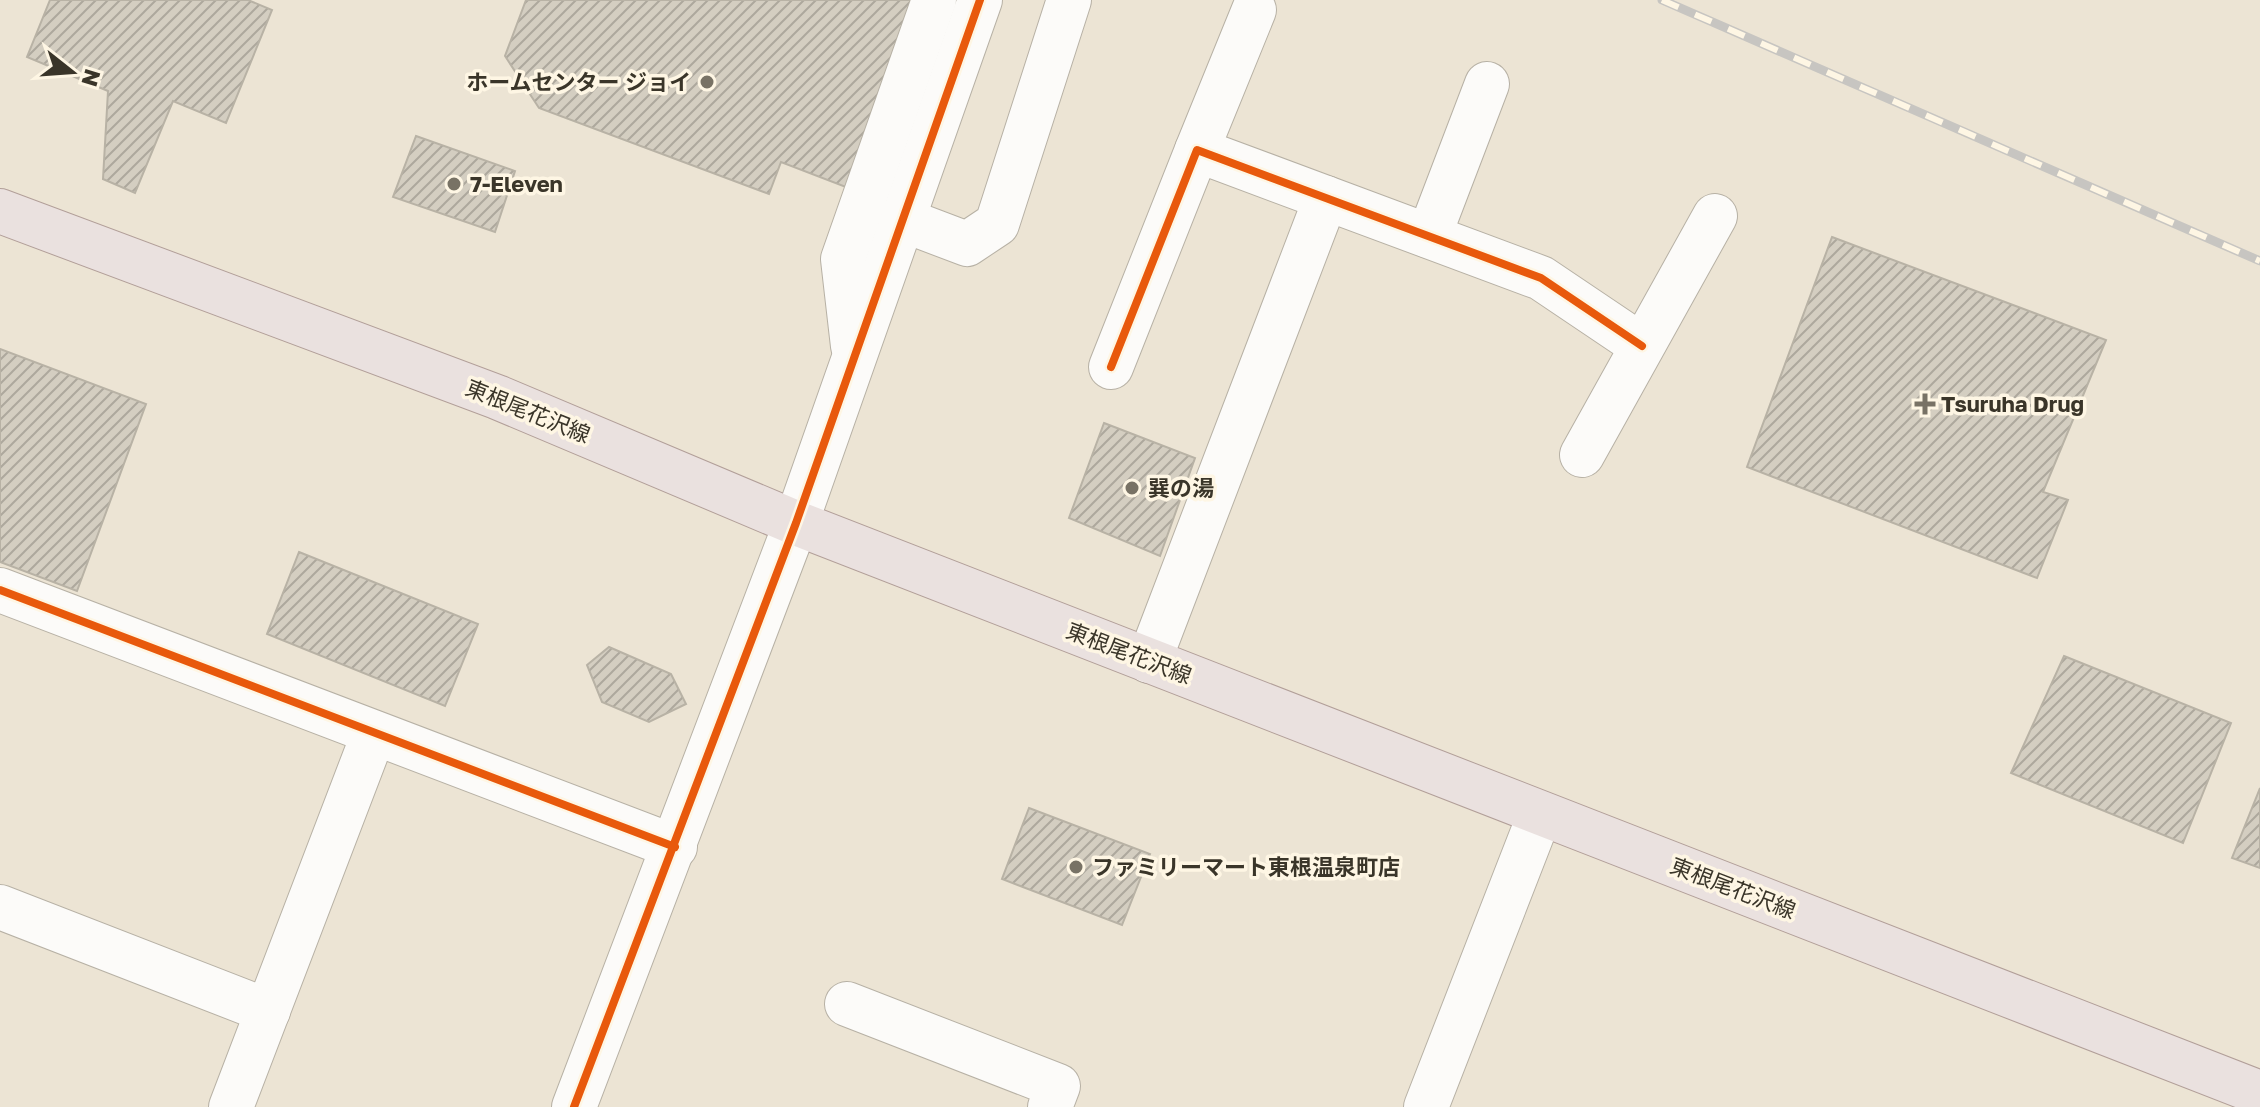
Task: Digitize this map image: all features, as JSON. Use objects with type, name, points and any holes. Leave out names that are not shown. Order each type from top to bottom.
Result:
[{"type":"main road","name":"東根尾花沢線","points":[[0,211],[497,397],[796,523],[2260,1093]]},
{"type":"street","points":[[855,357],[843,259],[934,0]]},
{"type":"street","points":[[574,1107],[796,523],[980,0]]},
{"type":"street","points":[[901,219],[967,244],[997,224],[1069,0]]},
{"type":"street","points":[[1111,367],[1254,10]]},
{"type":"street","points":[[1429,236],[1487,84]]},
{"type":"street","points":[[1197,150],[1541,278],[1642,346]]},
{"type":"street","points":[[1149,661],[1326,198]]},
{"type":"street","points":[[1582,455],[1715,216]]},
{"type":"street","points":[[0,590],[675,847]]},
{"type":"street","points":[[231,1107],[374,733]]},
{"type":"street","points":[[1426,1107],[1540,814]]},
{"type":"street","points":[[0,907],[268,1011]]},
{"type":"street","points":[[847,1004],[1058,1086],[1050,1107]]},
{"type":"building","points":[[50,0],[248,0],[272,10],[226,123],[173,101],[135,193],[103,179],[108,91],[27,57]]},
{"type":"building","name":"ホームセンター ジョイ","points":[[526,0],[922,0],[851,189],[781,162],[769,194],[539,108],[505,56]]},
{"type":"building","name":"7-Eleven","points":[[416,136],[515,171],[495,232],[393,197]]},
{"type":"building","name":"Tsuruha Drug","points":[[1832,237],[2106,340],[2043,492],[2068,500],[2037,578],[1747,467]]},
{"type":"building","points":[[0,349],[146,404],[77,591],[0,562]]},
{"type":"building","name":"巽の湯","points":[[1104,423],[1195,458],[1160,556],[1069,518]]},
{"type":"building","points":[[299,552],[478,624],[445,706],[267,634]]},
{"type":"building","points":[[609,647],[671,674],[686,704],[649,722],[602,702],[587,665]]},
{"type":"building","points":[[2064,656],[2231,723],[2183,843],[2011,773]]},
{"type":"building","points":[[2260,788],[2260,868],[2232,858]]},
{"type":"building","name":"ファミリーマート東根温泉町店","points":[[1029,808],[1150,854],[1122,925],[1002,879]]},
{"type":"railway","points":[[1662,0],[2260,261]]},
{"type":"cycle path","points":[[574,1107],[796,523],[980,0]]},
{"type":"cycle path","points":[[1111,367],[1197,150],[1541,278],[1642,346]]},
{"type":"cycle path","points":[[0,590],[675,847]]},
{"type":"place","name":"ホームセンター ジョイ","points":[[707,82]]},
{"type":"place","name":"7-Eleven","points":[[454,184]]},
{"type":"place","name":"Tsuruha Drug","points":[[1925,404]]},
{"type":"place","name":"巽の湯","points":[[1132,488]]},
{"type":"place","name":"ファミリーマート東根温泉町店","points":[[1076,867]]}]
